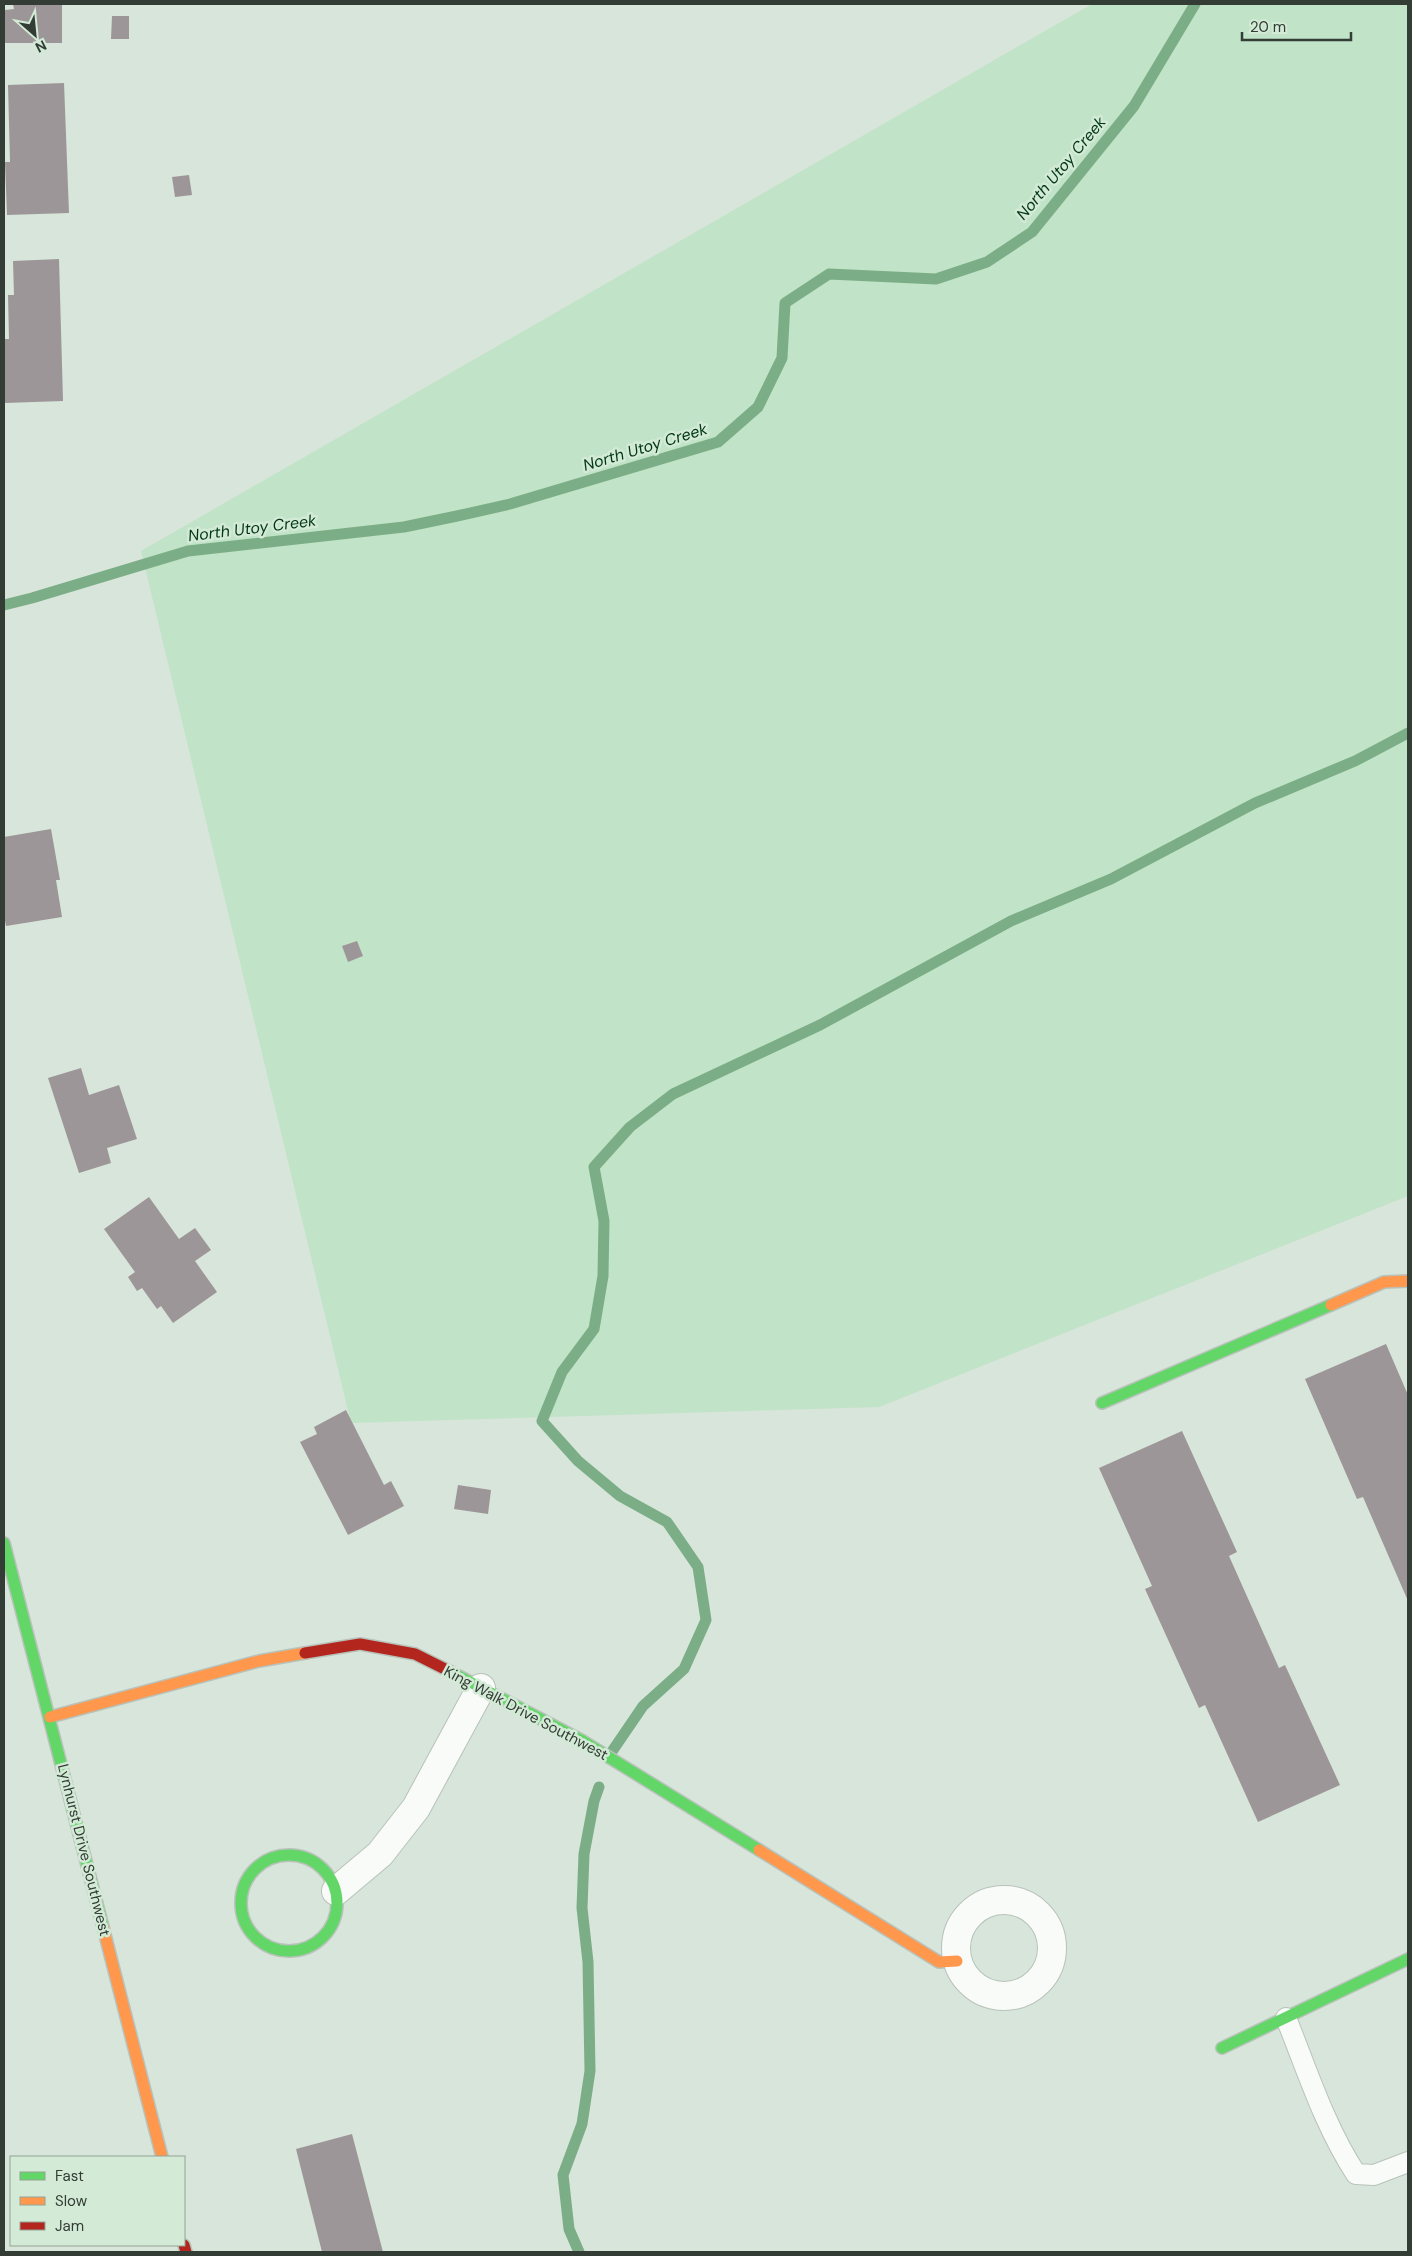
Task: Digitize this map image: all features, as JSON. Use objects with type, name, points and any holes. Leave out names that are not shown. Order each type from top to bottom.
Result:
[{"type":"street","points":[[1102,1403],[1384,1282],[1408,1281]]},
{"type":"street","name":"Lynhurst Drive Southwest","points":[[4,1543],[162,2156]]},
{"type":"street","name":"King Walk Drive Southwest","points":[[50,1717],[259,1661],[360,1644],[415,1654],[581,1740],[939,1962],[957,1961]]},
{"type":"street","points":[[336,1890],[380,1854],[416,1808],[481,1688]]},
{"type":"street","points":[[278,1855],[303,1856],[323,1868],[336,1890],[337,1909],[331,1927],[320,1940],[305,1948],[290,1951],[278,1950],[254,1936],[241,1915],[240,1896],[247,1878],[257,1866],[278,1855]]},
{"type":"street","points":[[1222,2048],[1408,1960]]},
{"type":"lane","points":[[1286,2018],[1326,2116],[1345,2157],[1356,2174],[1374,2175],[1408,2162]]},
{"type":"green space","points":[[1092,4],[1408,4],[1408,1196],[879,1407],[351,1423],[141,551]]},
{"type":"building","points":[[13,4],[62,4],[62,43],[5,43],[5,10],[14,9]]},
{"type":"building","points":[[112,16],[129,16],[129,39],[111,39]]},
{"type":"building","points":[[64,83],[69,213],[7,215],[5,162],[10,162],[8,85]]},
{"type":"building","points":[[189,175],[192,195],[175,197],[172,177]]},
{"type":"building","points":[[59,259],[63,401],[5,403],[4,339],[9,339],[8,295],[14,295],[13,261]]},
{"type":"building","points":[[51,829],[60,880],[56,880],[62,917],[6,926],[4,915],[4,837]]},
{"type":"building","points":[[357,941],[363,956],[348,962],[342,946]]},
{"type":"building","points":[[81,1068],[89,1095],[119,1085],[137,1139],[107,1148],[111,1163],[79,1173],[48,1078]]},
{"type":"building","points":[[149,1197],[179,1239],[195,1228],[211,1250],[195,1261],[217,1292],[173,1323],[161,1306],[157,1309],[142,1288],[137,1291],[128,1277],[135,1272],[104,1229]]},
{"type":"building","points":[[1386,1344],[1408,1395],[1408,1601],[1363,1497],[1357,1499],[1305,1379]]},
{"type":"building","points":[[346,1410],[384,1485],[391,1481],[404,1506],[348,1535],[300,1442],[317,1434],[314,1427]]},
{"type":"building","points":[[1182,1431],[1237,1552],[1229,1556],[1279,1668],[1285,1665],[1340,1785],[1258,1822],[1205,1705],[1199,1708],[1145,1589],[1152,1586],[1099,1468]]},
{"type":"building","points":[[458,1485],[491,1490],[488,1514],[454,1509]]},
{"type":"building","points":[[352,2134],[383,2252],[322,2252],[296,2149]]},
{"type":"waterway","name":"North Utoy Creek","points":[[4,605],[188,551],[404,527],[510,504],[718,442],[758,407],[782,358],[785,303],[829,274],[936,279],[987,262],[1032,232],[1134,106],[1195,4]]},
{"type":"waterway","points":[[613,1750],[643,1706],[684,1669],[706,1620],[698,1567],[667,1522],[620,1496],[578,1461],[542,1421],[562,1372],[594,1329],[603,1276],[604,1221],[594,1167],[630,1127],[673,1094],[820,1025],[1011,921],[1111,879],[1255,803],[1355,761],[1408,733]]},
{"type":"waterway","points":[[579,2252],[569,2229],[563,2175],[582,2124],[590,2071],[588,1962],[582,1908],[584,1854],[594,1801],[599,1787]]},
{"type":"traffic: fast","points":[[1102,1403],[1331,1305]]},
{"type":"traffic: fast","points":[[4,1543],[103,1927]]},
{"type":"traffic: fast","points":[[451,1672],[581,1740],[759,1850]]},
{"type":"traffic: fast","points":[[289,1855],[307,1859],[323,1869],[333,1885],[337,1903],[333,1921],[323,1937],[307,1947],[289,1951],[271,1947],[255,1937],[245,1921],[241,1903],[245,1885],[255,1869],[271,1859],[289,1855]]},
{"type":"traffic: fast","points":[[1222,2048],[1408,1959]]},
{"type":"traffic: slow","points":[[1331,1305],[1384,1282],[1408,1281]]},
{"type":"traffic: slow","points":[[50,1717],[259,1661],[305,1653]]},
{"type":"traffic: slow","points":[[759,1850],[939,1962],[957,1961]]},
{"type":"traffic: slow","points":[[103,1927],[162,2156]]},
{"type":"traffic: jam","points":[[305,1653],[360,1644],[415,1654],[451,1672]]},
{"type":"traffic: jam","points":[[184,2246],[186,2252]]}]
